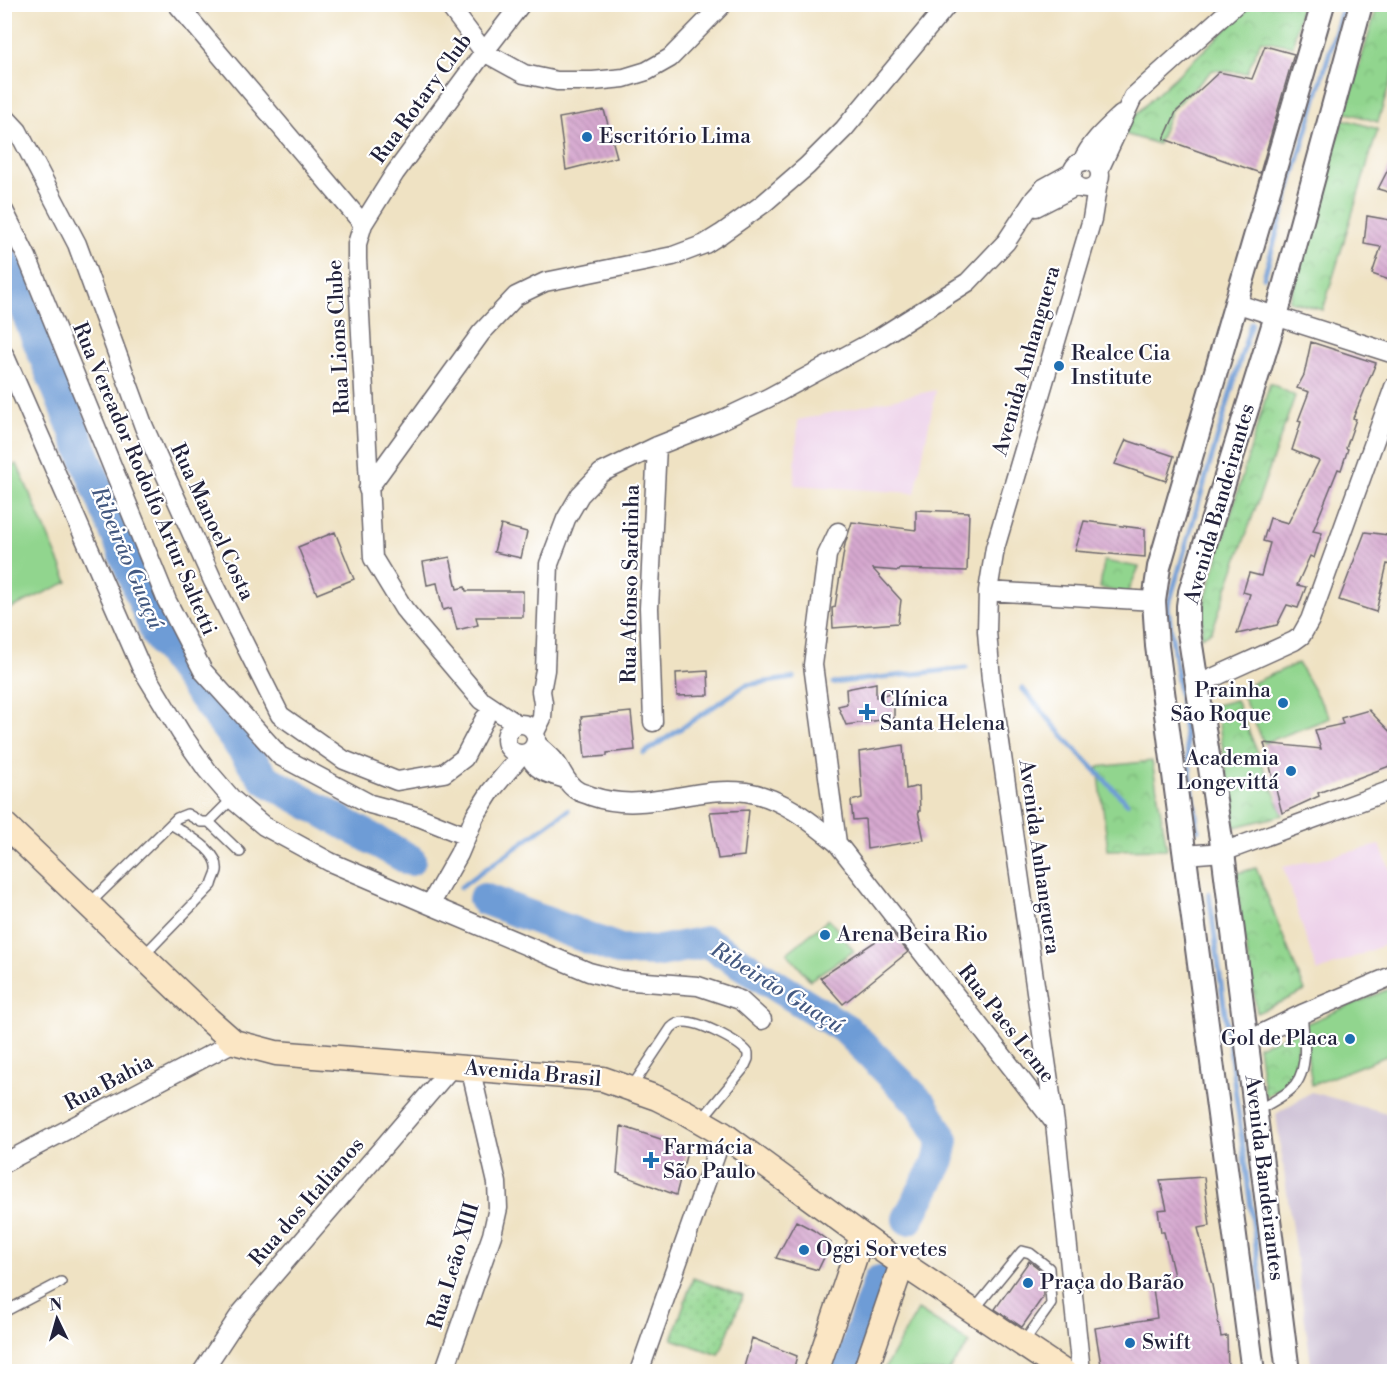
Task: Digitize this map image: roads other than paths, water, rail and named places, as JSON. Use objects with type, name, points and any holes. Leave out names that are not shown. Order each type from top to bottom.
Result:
[{"type":"main road","name":"Avenida Brasil","points":[[6,827],[234,1042],[276,1053],[603,1079],[657,1098],[723,1134],[902,1264],[1065,1371]]},
{"type":"main road","points":[[816,1371],[862,1236]]},
{"type":"main road","points":[[865,1371],[902,1264]]},
{"type":"street","points":[[177,4],[363,224]]},
{"type":"street","points":[[448,4],[484,52],[524,74],[557,81],[624,78],[647,71],[670,58],[723,4]]},
{"type":"street","name":"Rua Rotary Club","points":[[363,224],[395,173],[521,4]]},
{"type":"street","points":[[369,489],[482,333],[516,296],[545,282],[673,256],[705,244],[722,234],[763,204],[807,166],[844,129],[948,4]]},
{"type":"street","points":[[1077,173],[1095,140],[1126,109],[1133,97],[1236,4]]},
{"type":"street","name":"Avenida Bandeirantes","points":[[1252,1360],[1157,646],[1154,601],[1159,567],[1323,4]]},
{"type":"street","name":"Avenida Bandeirantes","points":[[1288,1371],[1223,852],[1188,626],[1188,606],[1190,592],[1276,316],[1361,4]]},
{"type":"street","name":"Avenida Anhanguera","points":[[1065,1371],[1055,1124],[991,680],[987,631],[988,591],[995,548],[1092,219],[1098,176],[1126,109]]},
{"type":"street","name":"Rua Manoel Costa","points":[[4,116],[18,131],[77,244],[144,427],[213,580],[280,715],[344,760],[397,781],[444,773],[464,758],[483,709]]},
{"type":"street","points":[[430,905],[459,854],[490,791],[521,738],[541,691],[545,670],[549,564],[566,519],[580,495],[601,473],[777,393],[879,338],[968,282],[1006,242],[1044,188],[1077,173],[1087,161],[1093,164],[1098,176],[1088,189],[1077,173]]},
{"type":"street","name":"Rua Vereador Rodolfo Artur Saltetti","points":[[4,211],[27,257],[167,601],[203,671],[280,756],[370,804],[419,817],[466,836]]},
{"type":"street","name":"Rua Lions Clube","points":[[363,224],[357,244],[357,260],[373,558],[404,609],[483,709],[521,738]]},
{"type":"street","points":[[1235,303],[1395,354]]},
{"type":"street","points":[[4,354],[141,667],[181,733],[207,770],[232,799],[264,826],[330,862],[589,972],[620,980],[698,986],[740,1000],[762,1020]]},
{"type":"street","points":[[1198,684],[1272,652],[1301,636],[1310,620],[1395,387]]},
{"type":"street","name":"Rua Afonso Sardinha","points":[[653,722],[649,608],[657,446]]},
{"type":"street","points":[[837,843],[813,665],[827,555],[838,532]]},
{"type":"street","points":[[988,591],[1154,601]]},
{"type":"street","name":"Rua Paes Leme","points":[[521,738],[532,763],[539,769],[566,779],[578,791],[606,801],[650,803],[709,792],[747,792],[788,806],[837,843],[1055,1124]]},
{"type":"street","points":[[1185,855],[1223,852],[1395,789]]},
{"type":"street","points":[[1247,1041],[1302,1014],[1395,975]]},
{"type":"street","name":"Rua Bahia","points":[[4,1163],[234,1042]]},
{"type":"street","name":"Rua dos Italianos","points":[[202,1371],[241,1313],[461,1067]]},
{"type":"street","name":"Rua Leão XIII","points":[[444,1371],[492,1235],[498,1208],[497,1183],[461,1067]]},
{"type":"street","points":[[639,1371],[723,1134]]},
{"type":"street","points":[[1252,1360],[1285,1345]]},
{"type":"lane","points":[[209,822],[232,799]]},
{"type":"lane","points":[[89,904],[177,818],[187,814],[201,822],[209,822],[240,852]]},
{"type":"lane","points":[[142,956],[212,885],[217,871],[208,850],[171,824]]},
{"type":"lane","points":[[1256,1111],[1291,1090],[1298,1081],[1302,1071],[1304,1047],[1302,1014]]},
{"type":"lane","points":[[631,1088],[671,1028],[677,1023],[686,1022],[699,1025],[739,1044],[748,1053],[744,1068],[701,1121]]},
{"type":"lane","points":[[973,1311],[1022,1251],[1030,1253],[1049,1268],[1051,1304],[1023,1343]]},
{"type":"lane","points":[[4,1312],[61,1282]]},
{"type":"waterway","points":[[1264,277],[1341,13]]},
{"type":"waterway","name":"Ribeirão Guaçú","points":[[4,262],[10,271],[157,635],[265,779],[410,860]]},
{"type":"waterway","points":[[1198,830],[1168,607],[1251,323]]},
{"type":"waterway","points":[[833,683],[966,668]]},
{"type":"waterway","points":[[644,753],[746,685],[794,678]]},
{"type":"waterway","points":[[1022,688],[1072,746],[1127,803]]},
{"type":"waterway","points":[[461,887],[568,810]]},
{"type":"waterway","points":[[1209,893],[1262,1291]]},
{"type":"waterway","name":"Ribeirão Guaçú","points":[[484,899],[620,950],[660,951],[707,942],[847,1030],[922,1105],[943,1140],[939,1160],[908,1219]]},
{"type":"waterway","name":"Ribeirão Guaçú","points":[[847,1372],[879,1281]]},
{"type":"place","name":"Escritório Lima","points":[[587,137]]},
{"type":"place","name":"Realce Cia Institute","points":[[1059,366]]},
{"type":"place","name":"Prainha São Roque","points":[[1283,703]]},
{"type":"place","name":"Clínica Santa Helena","points":[[867,712]]},
{"type":"place","name":"Academia Longevittá","points":[[1291,771]]},
{"type":"place","name":"Arena Beira Rio","points":[[825,935]]},
{"type":"place","name":"Gol de Placa","points":[[1350,1039]]},
{"type":"place","name":"Farmácia São Paulo","points":[[651,1160]]},
{"type":"place","name":"Oggi Sorvetes","points":[[804,1250]]},
{"type":"place","name":"Praça do Barão","points":[[1028,1283]]},
{"type":"place","name":"Swift","points":[[1130,1343]]}]
